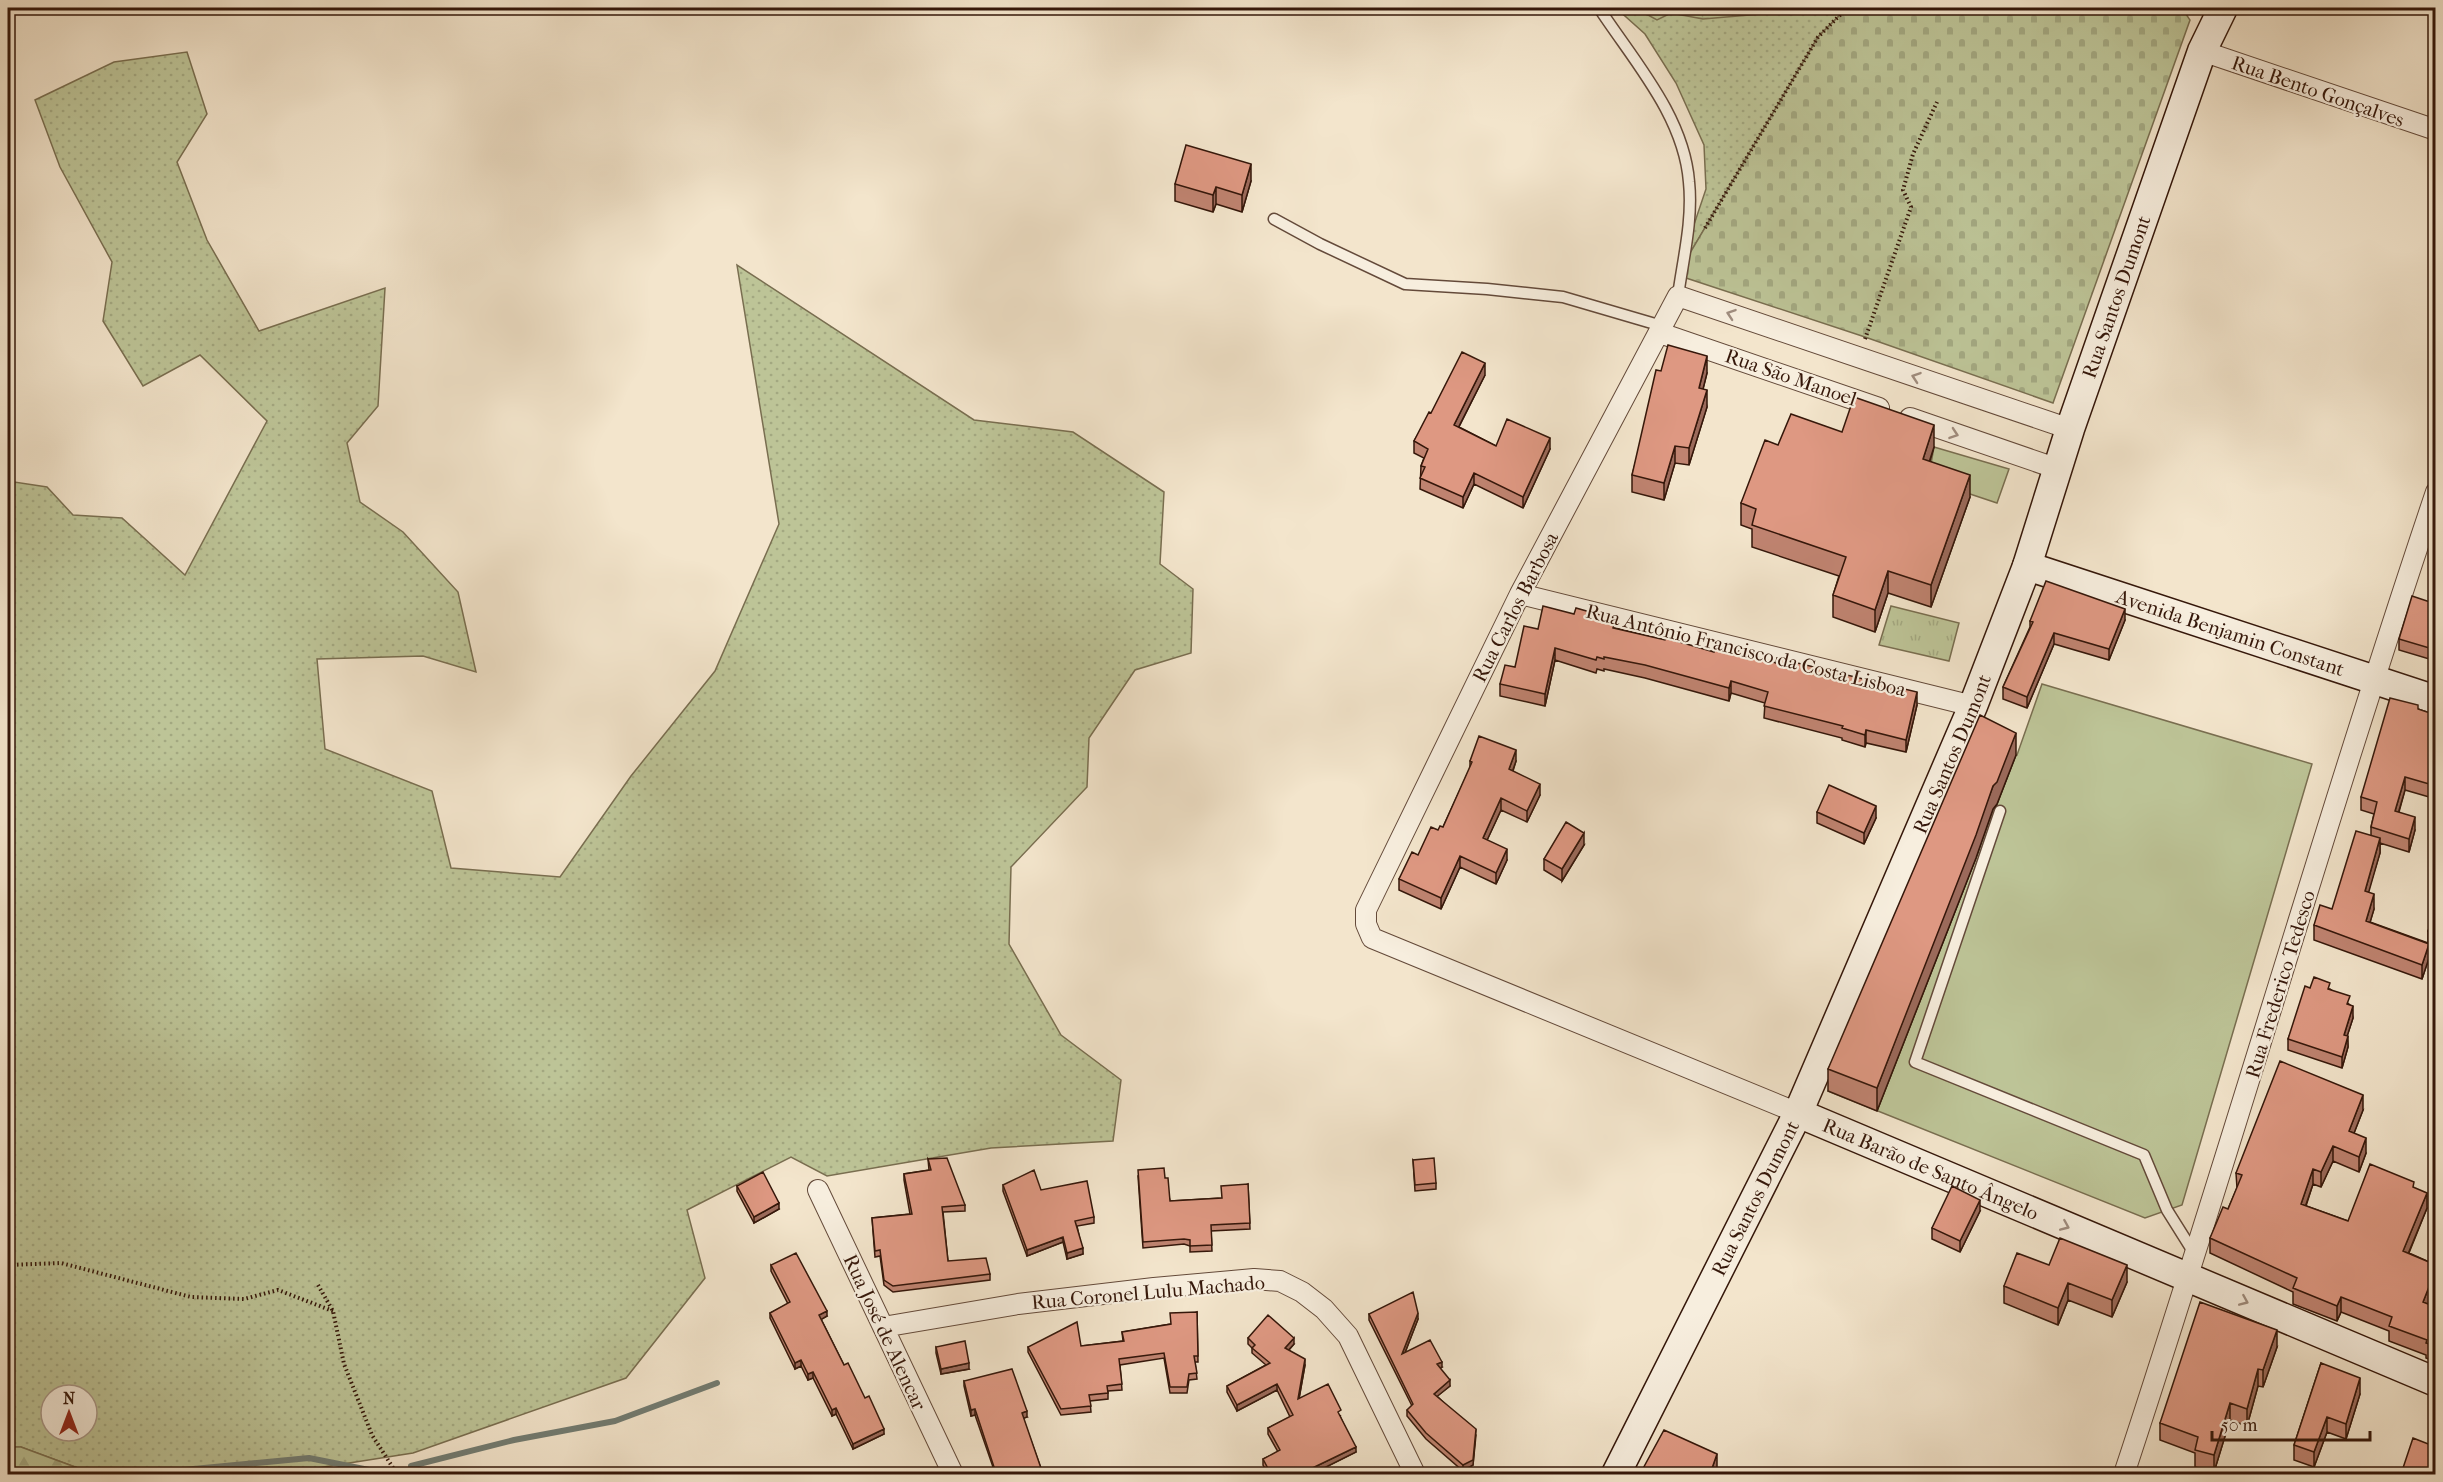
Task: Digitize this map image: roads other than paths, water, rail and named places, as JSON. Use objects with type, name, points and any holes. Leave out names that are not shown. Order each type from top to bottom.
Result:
[{"type":"main road","name":"Rua Santos Dumont","points":[[1616,1474],[1798,1113],[1973,706],[2027,566],[2070,429],[2202,51],[2223,8]]},
{"type":"main road","name":"Avenida Benjamin Constant","points":[[2027,566],[2436,700]]},
{"type":"main road","name":"Rua Barão de Santo Ângelo","points":[[1798,1113],[2193,1267],[2436,1382]]},
{"type":"street","name":"Rua Bento Gonçalves","points":[[2202,51],[2436,130]]},
{"type":"street","name":"Rua São Manoel","points":[[1678,296],[2070,429]]},
{"type":"street","name":"Rua Carlos Barbosa","points":[[1366,924],[1366,910],[1520,594],[1678,296]]},
{"type":"street","name":"Rua São Manoel","points":[[1661,329],[2058,469]]},
{"type":"street","name":"Rua Frederico Tedesco","points":[[2124,1474],[2193,1267],[2373,680],[2436,492]]},
{"type":"street","name":"Rua Antônio Francisco da Costa Lisboa","points":[[1520,594],[1973,706]]},
{"type":"street","name":"Rua Barão de Santo Ângelo","points":[[1366,924],[1372,938],[1798,1113]]},
{"type":"street","name":"Rua José de Alencar","points":[[818,1190],[953,1474]]},
{"type":"street","name":"Rua Coronel Lulu Machado","points":[[883,1327],[1018,1304],[1120,1292],[1254,1279],[1280,1281],[1302,1292],[1324,1309],[1348,1336],[1415,1474]]},
{"type":"lane","points":[[1599,8],[1658,97],[1681,147],[1689,181],[1689,218],[1678,296]]},
{"type":"lane","points":[[1274,219],[1320,244],[1406,284],[1563,297],[1661,329]]},
{"type":"lane","points":[[2000,811],[1915,1062],[2144,1155],[2193,1267]]},
{"type":"waterway","points":[[411,1466],[514,1440],[615,1421],[717,1383]]},
{"type":"waterway","points":[[141,1474],[309,1458],[369,1470]]}]
